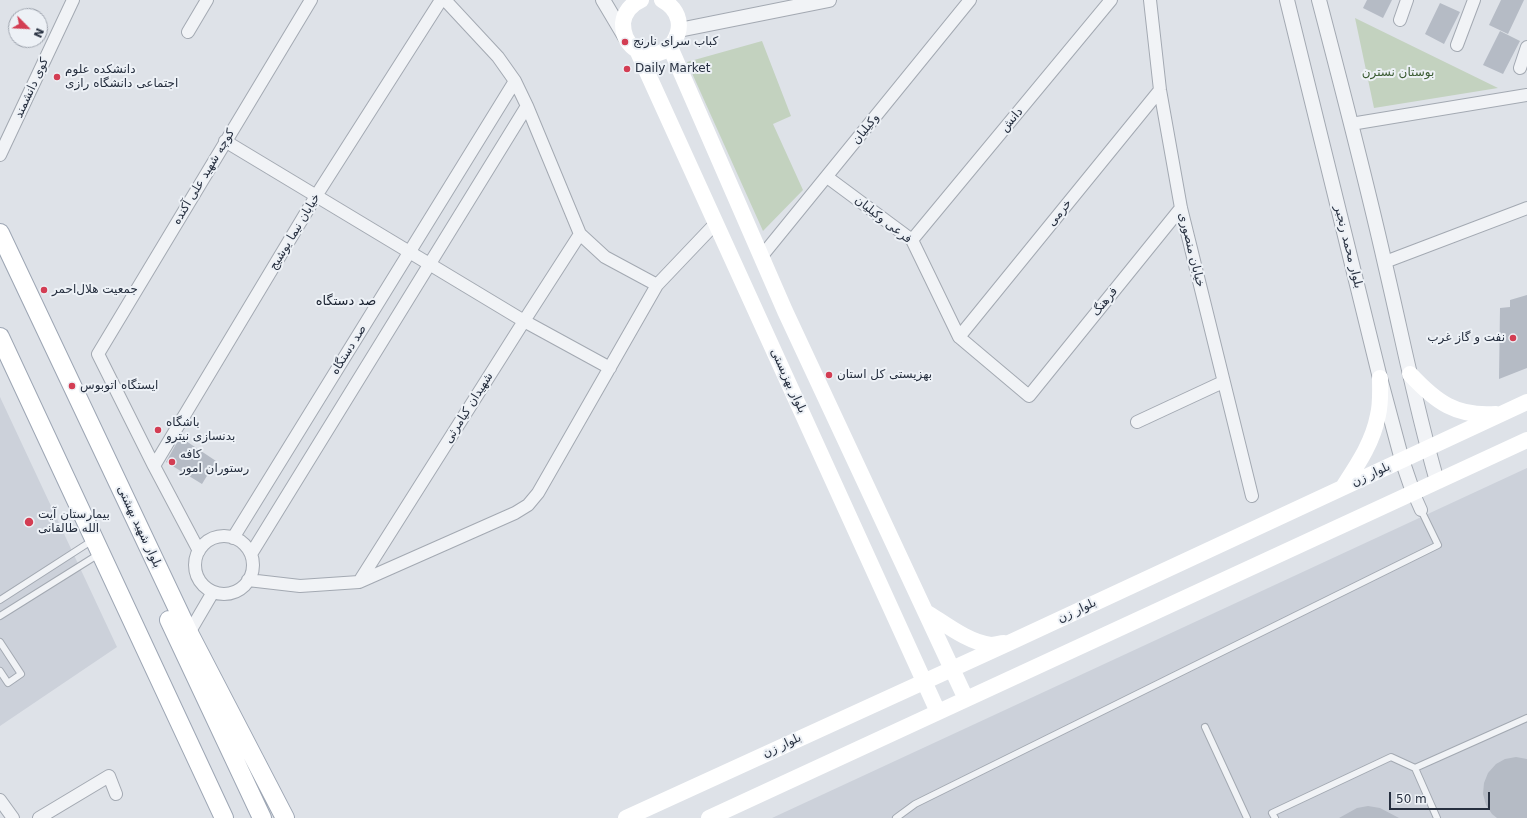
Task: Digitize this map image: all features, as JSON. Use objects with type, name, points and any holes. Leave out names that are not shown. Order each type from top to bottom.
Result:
[{"type":"main road","points":[[625,37],[623,29],[627,12],[632,5],[641,0]]},
{"type":"main road","points":[[637,50],[645,54],[662,52],[670,47],[676,40],[679,30],[680,7],[673,8],[662,0]]},
{"type":"main road","name":"بلوار بهزیستی","points":[[625,37],[637,50],[938,712]]},
{"type":"main road","points":[[670,47],[785,311],[966,699]]},
{"type":"main road","name":"بلوار شهید بهشتی","points":[[0,232],[189,633],[285,818]]},
{"type":"main road","points":[[760,320],[785,311]]},
{"type":"main road","points":[[0,337],[224,818]]},
{"type":"main road","points":[[1410,374],[1432,396],[1461,412],[1475,414],[1504,413]]},
{"type":"main road","points":[[1343,488],[1360,462],[1375,430],[1379,414],[1380,378]]},
{"type":"main road","name":"بلوار زن","points":[[626,818],[1012,642],[1527,402]]},
{"type":"main road","points":[[708,818],[1527,440]]},
{"type":"main road","points":[[100,445],[102,477],[262,818]]},
{"type":"main road","points":[[59,464],[79,487],[233,818]]},
{"type":"main road","points":[[926,612],[952,629],[972,639],[991,645],[1012,642]]},
{"type":"street","name":"کوی دانشمند","points":[[0,155],[73,0]]},
{"type":"street","points":[[188,32],[207,0]]},
{"type":"street","name":"کوچه شهید علی آکنده","points":[[154,466],[98,354],[311,0]]},
{"type":"street","name":"خیابان نیما یوشیج","points":[[154,466],[316,196],[441,0]]},
{"type":"street","points":[[445,0],[498,57],[515,81],[528,106],[580,234],[605,257],[657,285]]},
{"type":"street","points":[[602,0],[625,37]]},
{"type":"street","points":[[679,30],[829,0]]},
{"type":"street","name":"وکیلیان","points":[[761,257],[970,0]]},
{"type":"street","name":"دانش","points":[[912,240],[1111,0]]},
{"type":"street","name":"خیابان منصوری","points":[[1150,0],[1160,90],[1181,208],[1252,496]]},
{"type":"street","name":"بلوار محمد رنجبر","points":[[1287,0],[1380,378],[1402,460],[1414,492]]},
{"type":"street","points":[[1319,0],[1351,124],[1437,481]]},
{"type":"street","points":[[1400,20],[1407,0]]},
{"type":"street","points":[[1457,45],[1474,0]]},
{"type":"street","points":[[1520,68],[1527,47]]},
{"type":"street","name":"صد دستگاه","points":[[233,538],[515,81]]},
{"type":"street","name":"خرمی","points":[[959,337],[1160,90]]},
{"type":"street","points":[[1351,124],[1527,95]]},
{"type":"street","name":"صد دستگاه","points":[[251,554],[528,106]]},
{"type":"street","points":[[225,141],[524,321],[610,368]]},
{"type":"street","name":"فرعی وکیلیان","points":[[827,177],[912,240],[959,337]]},
{"type":"street","name":"فرهنگ","points":[[959,337],[1028,396],[1181,208]]},
{"type":"street","points":[[1384,262],[1527,208]]},
{"type":"street","points":[[248,580],[300,586],[360,582],[516,513],[528,505],[538,493],[657,285],[716,223]]},
{"type":"street","name":"شهیدان کیامرثی","points":[[360,582],[580,234]]},
{"type":"street","points":[[1137,422],[1223,382]]},
{"type":"street","points":[[154,466],[199,551]]},
{"type":"street","points":[[1414,492],[1422,510]]},
{"type":"street","points":[[224,536],[233,538],[241,541],[251,554],[253,563],[252,572],[242,588],[233,593],[223,594],[213,592],[203,585],[197,574],[195,562],[199,551],[205,543],[214,538],[224,536]]},
{"type":"street","points":[[189,633],[213,592]]},
{"type":"street","points":[[39,818],[109,776],[116,794]]},
{"type":"street","points":[[0,800],[13,818]]},
{"type":"lane","points":[[896,818],[915,804],[1438,545],[1422,510]]},
{"type":"lane","points":[[0,600],[97,546]]},
{"type":"lane","points":[[0,616],[97,546]]},
{"type":"lane","points":[[0,642],[21,674],[8,683],[0,671]]},
{"type":"lane","points":[[1415,768],[1527,718]]},
{"type":"lane","points":[[1205,727],[1246,818]]},
{"type":"lane","points":[[1275,818],[1272,812],[1391,757],[1415,768],[1437,818]]},
{"type":"shaded area","name":"بیمارستان آیت الله طالقانی","points":[[0,397],[117,647],[0,726]]},
{"type":"shaded area","points":[[1527,468],[1527,818],[772,818]]},
{"type":"green space","name":"بوستان نسترن","points":[[1355,18],[1498,88],[1374,108]]},
{"type":"green space","points":[[762,41],[791,116],[773,124],[803,190],[763,231],[687,62]]},
{"type":"building","points":[[1367,0],[1392,0],[1383,18],[1363,8]]},
{"type":"building","points":[[1501,0],[1524,0],[1508,34],[1489,25]]},
{"type":"building","points":[[1440,3],[1460,12],[1444,44],[1425,34]]},
{"type":"building","points":[[1500,31],[1520,41],[1503,74],[1483,65]]},
{"type":"building","name":"نفت و گاز غرب","points":[[1527,295],[1527,368],[1499,379],[1500,308],[1510,307],[1510,300]]},
{"type":"building","points":[[180,437],[216,461],[202,484],[166,462]]},
{"type":"building","points":[[1516,757],[1527,759],[1527,818],[1497,818],[1492,814],[1486,805],[1483,794],[1484,783],[1488,773],[1496,764],[1505,759]]},
{"type":"building","points":[[1368,806],[1380,808],[1399,818],[1339,818],[1357,808]]},
{"type":"place","name":"کباب سرای نارنج","points":[[625,42]]},
{"type":"place","name":"Daily Market","points":[[627,69]]},
{"type":"place","name":"دانشکده علوم اجتماعی دانشگاه رازی","points":[[57,77]]},
{"type":"place","name":"جمعیت هلال‌احمر","points":[[44,290]]},
{"type":"place","name":"نفت و گاز غرب","points":[[1513,338]]},
{"type":"place","name":"بهزیستی کل استان","points":[[829,375]]},
{"type":"place","name":"ایستگاه اتوبوس","points":[[72,386]]},
{"type":"place","name":"باشگاه بدنسازی نیترو","points":[[158,430]]},
{"type":"place","name":"کافه رستوران امور","points":[[172,462]]},
{"type":"place","name":"بیمارستان آیت الله طالقانی","points":[[29,522]]},
{"type":"district","name":"صد دستگاه","points":[[346,302]]}]
